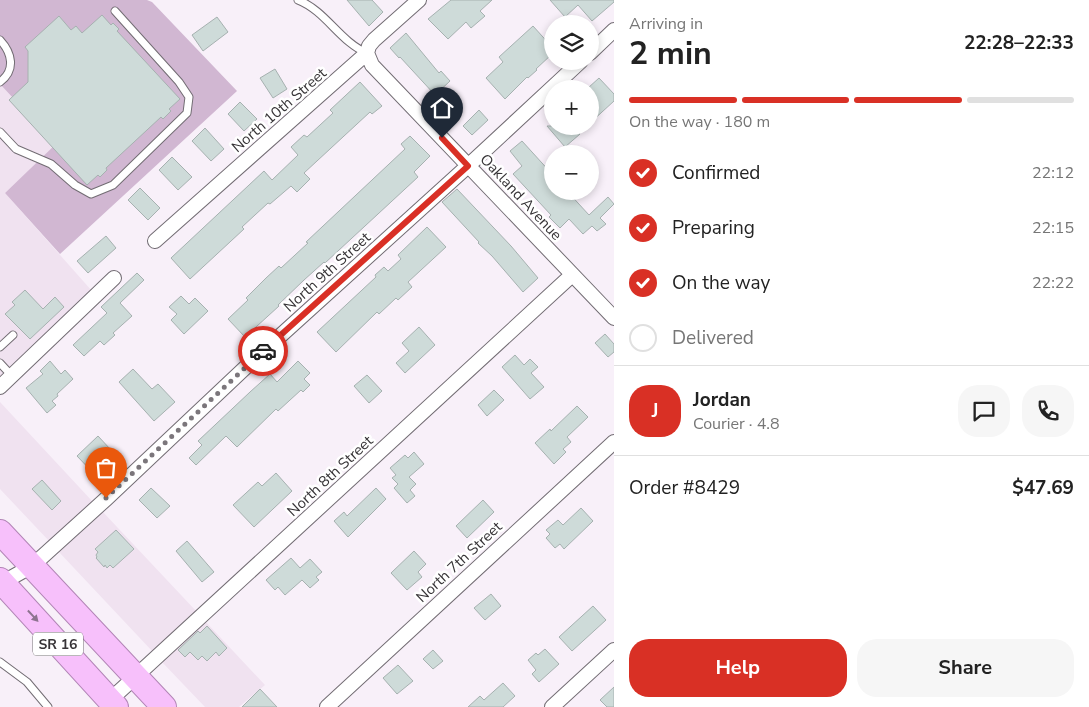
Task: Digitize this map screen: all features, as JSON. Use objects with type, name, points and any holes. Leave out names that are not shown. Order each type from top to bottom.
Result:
[{"type":"highway","name":"SR 16","points":[[0,532],[164,707]]},
{"type":"highway","name":"SR 16","points":[[1,582],[113,704]]},
{"type":"street","name":"North 10th Street","points":[[155,241],[367,54],[369,46],[374,40],[419,0]]},
{"type":"street","points":[[599,44],[614,30]]},
{"type":"street","name":"Oakland Avenue","points":[[367,54],[372,66],[614,318]]},
{"type":"street","name":"North 9th Street","points":[[1,582],[32,566],[247,366],[571,70]]},
{"type":"street","name":"North 8th Street","points":[[113,704],[135,676],[572,275]]},
{"type":"street","points":[[0,387],[114,278]]},
{"type":"street","name":"North 7th Street","points":[[327,707],[614,442]]},
{"type":"street","points":[[552,707],[614,650]]},
{"type":"lane","points":[[298,0],[319,12],[355,48],[367,54]]},
{"type":"lane","points":[[0,132],[16,149],[51,164],[75,185],[91,194],[113,185],[186,113],[189,97],[115,11]]},
{"type":"lane","points":[[0,40],[9,50],[10,66],[7,77],[0,82]]},
{"type":"lane","points":[[0,347],[13,335]]},
{"type":"lane","points":[[0,363],[12,376]]},
{"type":"lane","points":[[0,662],[27,682],[48,707]]},
{"type":"shaded area","points":[[0,0],[147,0],[152,2],[237,91],[60,254],[5,193],[56,144],[0,84]]},
{"type":"shaded area","points":[[0,84],[57,144],[5,193],[92,291],[0,379]]},
{"type":"shaded area","points":[[0,402],[93,502],[50,542],[0,489]]},
{"type":"shaded area","points":[[102,511],[197,612],[153,652],[58,551]]},
{"type":"shaded area","points":[[205,621],[265,685],[239,707],[205,707],[161,661]]},
{"type":"building","points":[[347,0],[372,0],[383,12],[369,26]]},
{"type":"building","points":[[451,0],[492,0],[480,11],[485,16],[471,28],[466,22],[448,39],[428,19]]},
{"type":"building","points":[[550,0],[614,0],[599,15],[587,15],[578,5],[567,15],[563,15]]},
{"type":"building","points":[[102,15],[111,25],[113,23],[119,29],[117,31],[180,99],[169,109],[171,111],[163,119],[161,117],[106,168],[107,170],[100,177],[98,175],[87,185],[9,100],[28,82],[28,51],[25,47],[59,16],[71,30],[76,26],[82,33]]},
{"type":"building","points":[[217,17],[228,32],[203,51],[192,35]]},
{"type":"building","points":[[533,26],[544,38],[544,62],[505,99],[486,78],[503,62],[499,57]]},
{"type":"building","points":[[406,33],[439,73],[441,71],[450,81],[435,95],[390,48]]},
{"type":"building","points":[[275,69],[287,89],[273,98],[260,78]]},
{"type":"building","points":[[599,78],[614,94],[614,101],[599,115],[599,80],[597,80]]},
{"type":"building","points":[[360,82],[382,106],[372,114],[370,112],[304,173],[310,179],[297,192],[291,186],[270,204],[268,203],[242,227],[244,229],[190,279],[171,258],[264,171],[272,180],[298,155],[291,147],[304,135],[307,137],[333,113],[330,110]]},
{"type":"building","points":[[240,102],[257,119],[244,131],[228,114]]},
{"type":"building","points":[[479,110],[488,120],[472,135],[463,126]]},
{"type":"building","points":[[205,128],[224,149],[211,161],[192,141]]},
{"type":"building","points":[[555,135],[579,135],[567,145],[563,145]]},
{"type":"building","points":[[410,136],[430,156],[414,172],[418,177],[304,280],[245,337],[228,319],[248,300],[246,298],[266,278],[279,266],[281,268],[308,243],[306,242],[405,149],[401,144]]},
{"type":"building","points":[[522,141],[544,165],[544,200],[575,200],[589,215],[608,197],[614,204],[600,218],[606,224],[597,231],[592,226],[583,234],[569,219],[560,228],[549,217],[551,215],[513,174],[522,166],[510,151]]},
{"type":"building","points":[[172,157],[192,177],[178,190],[159,170]]},
{"type":"building","points":[[140,188],[160,208],[148,220],[128,200]]},
{"type":"building","points":[[457,189],[511,246],[538,278],[523,292],[442,202]]},
{"type":"building","points":[[427,227],[446,247],[408,282],[412,287],[398,300],[396,298],[379,314],[377,312],[336,352],[317,332],[376,277],[375,275],[384,267],[388,271],[401,259],[398,255]]},
{"type":"building","points":[[106,236],[116,248],[88,273],[77,261]]},
{"type":"building","points":[[137,273],[144,280],[120,303],[132,316],[113,333],[115,335],[104,345],[100,341],[84,356],[73,345],[107,313],[101,307]]},
{"type":"building","points":[[25,290],[43,309],[55,297],[64,307],[30,339],[5,314],[15,305],[12,302]]},
{"type":"building","points":[[181,296],[189,304],[195,298],[208,311],[184,334],[171,320],[177,314],[169,307]]},
{"type":"building","points":[[419,327],[435,345],[405,373],[396,363],[409,351],[402,343]]},
{"type":"building","points":[[605,334],[614,344],[614,352],[608,357],[595,343]]},
{"type":"building","points":[[515,355],[524,365],[530,359],[538,367],[531,373],[544,387],[530,399],[502,367]]},
{"type":"building","points":[[50,361],[61,374],[65,370],[73,379],[57,394],[58,396],[52,401],[56,405],[47,413],[26,388],[43,374],[40,371]]},
{"type":"building","points":[[298,361],[310,373],[304,379],[310,385],[303,392],[301,390],[278,411],[276,409],[237,447],[226,436],[196,465],[189,458],[202,445],[198,441],[270,374],[277,382]]},
{"type":"building","points":[[133,369],[152,389],[158,384],[175,402],[154,421],[119,382]]},
{"type":"building","points":[[367,375],[382,391],[369,403],[354,386]]},
{"type":"building","points":[[494,390],[504,400],[487,416],[478,405]]},
{"type":"building","points":[[577,406],[588,417],[567,437],[571,442],[563,449],[566,452],[554,464],[535,443],[550,429],[551,431]]},
{"type":"building","points":[[98,436],[111,450],[100,460],[106,467],[96,476],[77,456]]},
{"type":"building","points":[[414,452],[424,464],[409,477],[416,484],[410,490],[415,496],[407,503],[394,488],[398,484],[392,478],[396,475],[390,468],[405,455],[408,458]]},
{"type":"building","points":[[276,473],[292,491],[254,527],[233,505],[258,482],[262,486]]},
{"type":"building","points":[[42,480],[61,501],[52,510],[32,489]]},
{"type":"building","points":[[151,488],[170,506],[157,518],[139,500]]},
{"type":"building","points":[[376,488],[386,499],[348,537],[334,521],[344,512],[347,516]]},
{"type":"building","points":[[483,500],[494,512],[467,538],[456,526]]},
{"type":"building","points":[[581,508],[593,521],[564,549],[560,544],[555,548],[546,538],[550,534],[546,530],[558,520],[563,525]]},
{"type":"building","points":[[116,530],[134,549],[113,568],[110,565],[107,568],[96,558],[98,552],[95,549]]},
{"type":"building","points":[[187,541],[214,572],[202,582],[176,551]]},
{"type":"building","points":[[414,551],[426,564],[418,572],[422,577],[407,590],[391,573]]},
{"type":"building","points":[[291,558],[300,568],[310,559],[322,572],[316,577],[319,580],[310,588],[302,580],[285,595],[278,587],[275,590],[266,580]]},
{"type":"building","points":[[491,594],[501,606],[485,620],[474,608]]},
{"type":"building","points":[[593,606],[606,620],[572,651],[559,637]]},
{"type":"building","points":[[207,626],[227,648],[219,656],[216,652],[207,661],[202,656],[198,660],[190,652],[185,657],[178,650],[198,631],[200,633]]},
{"type":"building","points":[[545,649],[559,664],[539,682],[532,674],[536,670],[528,660],[536,653],[538,655]]},
{"type":"building","points":[[433,650],[443,661],[433,669],[423,659]]},
{"type":"building","points":[[398,665],[413,681],[397,694],[383,678]]},
{"type":"building","points":[[503,683],[515,696],[503,707],[468,707],[480,696],[484,700]]},
{"type":"building","points":[[614,687],[614,707],[607,707],[600,700]]},
{"type":"building","points":[[260,689],[277,707],[242,707]]},
{"type":"way so far","points":[[106,498],[263,351]]},
{"type":"route","points":[[263,351],[468,166],[442,138]]}]
